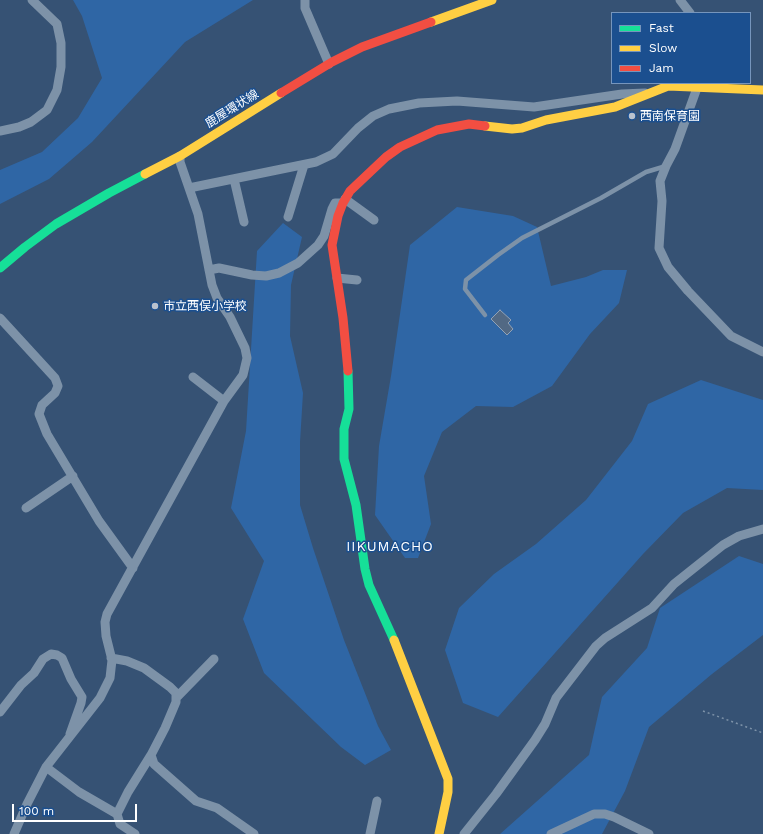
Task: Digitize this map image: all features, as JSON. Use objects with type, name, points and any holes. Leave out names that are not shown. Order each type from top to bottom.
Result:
[{"type":"street","points":[[0,131],[19,127],[31,122],[46,110],[57,90],[61,67],[61,43],[57,24],[32,0]]},
{"type":"street","points":[[305,0],[305,8],[329,64]]},
{"type":"street","name":"鹿屋環状線","points":[[0,268],[56,224],[109,193],[180,156],[329,64],[368,45],[478,3],[492,0]]},
{"type":"street","points":[[680,0],[689,12]]},
{"type":"street","points":[[439,834],[448,792],[448,779],[389,628],[369,585],[365,570],[356,505],[344,459],[344,429],[349,409],[348,373],[343,318],[332,245],[338,216],[344,201],[350,191],[386,157],[400,147],[437,130],[469,124],[512,129],[522,128],[546,120],[615,107],[668,86],[697,86],[763,90]]},
{"type":"street","points":[[697,86],[675,149],[660,181],[662,201],[659,248],[668,267],[688,291],[731,336],[763,352]]},
{"type":"street","points":[[190,188],[316,162],[333,154],[373,116],[389,109],[419,103],[457,101],[534,107],[622,94],[650,93]]},
{"type":"street","points":[[14,834],[46,767],[100,698],[110,678],[111,658],[106,636],[105,622],[107,614],[224,401],[242,375],[247,358],[245,348],[230,317],[217,298],[209,270],[198,214],[180,162],[180,156]]},
{"type":"street","points":[[288,217],[304,165]]},
{"type":"street","points":[[234,179],[244,222]]},
{"type":"street","points":[[209,270],[219,268],[252,275],[266,276],[279,273],[298,264],[318,245],[324,236],[335,203],[344,201],[374,220]]},
{"type":"street","points":[[337,278],[357,280]]},
{"type":"street","points":[[0,318],[55,378],[58,386],[55,393],[42,405],[39,414],[47,434],[99,520],[133,568]]},
{"type":"street","points":[[193,378],[224,401]]},
{"type":"street","points":[[26,508],[72,476]]},
{"type":"street","points":[[464,834],[496,794],[535,740],[545,724],[556,698],[596,646],[605,638],[652,608],[674,584],[723,545],[739,536],[763,529]]},
{"type":"street","points":[[1,708],[21,685],[34,673],[43,659],[50,654],[57,655],[62,658],[71,679],[82,697],[69,737]]},
{"type":"street","points":[[111,658],[127,661],[144,668],[176,693],[176,702],[165,728],[117,814]]},
{"type":"street","points":[[176,698],[214,659]]},
{"type":"street","points":[[150,755],[154,764],[196,801],[216,808],[254,834]]},
{"type":"street","points":[[46,767],[79,792],[117,814],[120,824],[135,834]]},
{"type":"street","points":[[370,834],[377,801]]},
{"type":"street","points":[[551,834],[594,814],[605,814],[649,834]]},
{"type":"lane","points":[[485,314],[465,289],[466,280],[522,238],[601,198],[646,172],[666,166]]},
{"type":"path","points":[[703,711],[763,733]]},
{"type":"shaded area","points":[[73,0],[253,0],[185,42],[92,142],[49,179],[0,204],[0,170],[42,152],[78,118],[102,78],[82,16]]},
{"type":"shaded area","points":[[457,207],[513,216],[537,227],[551,286],[586,277],[603,270],[627,270],[619,303],[590,334],[552,386],[513,407],[476,406],[442,432],[424,476],[431,524],[418,558],[405,558],[375,515],[379,446],[410,245]]},
{"type":"shaded area","points":[[283,223],[302,237],[291,285],[290,336],[303,393],[300,442],[300,505],[344,640],[378,726],[391,750],[365,765],[341,747],[264,673],[243,619],[264,561],[231,508],[246,431],[257,251]]},
{"type":"shaded area","points":[[701,380],[763,400],[763,490],[727,488],[683,513],[643,554],[498,717],[463,703],[445,650],[459,608],[494,574],[536,544],[586,500],[632,441],[648,404]]},
{"type":"shaded area","points":[[739,556],[763,564],[763,635],[712,674],[649,727],[625,791],[602,834],[500,834],[589,755],[602,697],[647,648],[660,608]]},
{"type":"building","points":[[500,310],[511,320],[508,323],[513,329],[507,335],[491,319]]},
{"type":"traffic: fast","points":[[0,268],[56,224],[145,174]]},
{"type":"traffic: fast","points":[[348,371],[349,409],[344,429],[344,459],[356,505],[365,569],[369,585],[394,640]]},
{"type":"traffic: slow","points":[[431,22],[492,0]]},
{"type":"traffic: slow","points":[[485,126],[512,129],[522,128],[546,120],[615,107],[668,86],[763,90]]},
{"type":"traffic: slow","points":[[145,174],[180,156],[281,93]]},
{"type":"traffic: slow","points":[[394,640],[448,779],[448,792],[439,834]]},
{"type":"traffic: jam","points":[[281,93],[332,62],[362,47],[431,22]]},
{"type":"traffic: jam","points":[[348,371],[343,318],[332,245],[338,216],[343,203],[350,191],[386,157],[400,147],[437,130],[469,124],[485,126]]},
{"type":"place","name":"西南保育園","points":[[632,116]]},
{"type":"place","name":"市立西俣小学校","points":[[155,306]]},
{"type":"district","name":"IIKUMACHO","points":[[390,547]]}]
